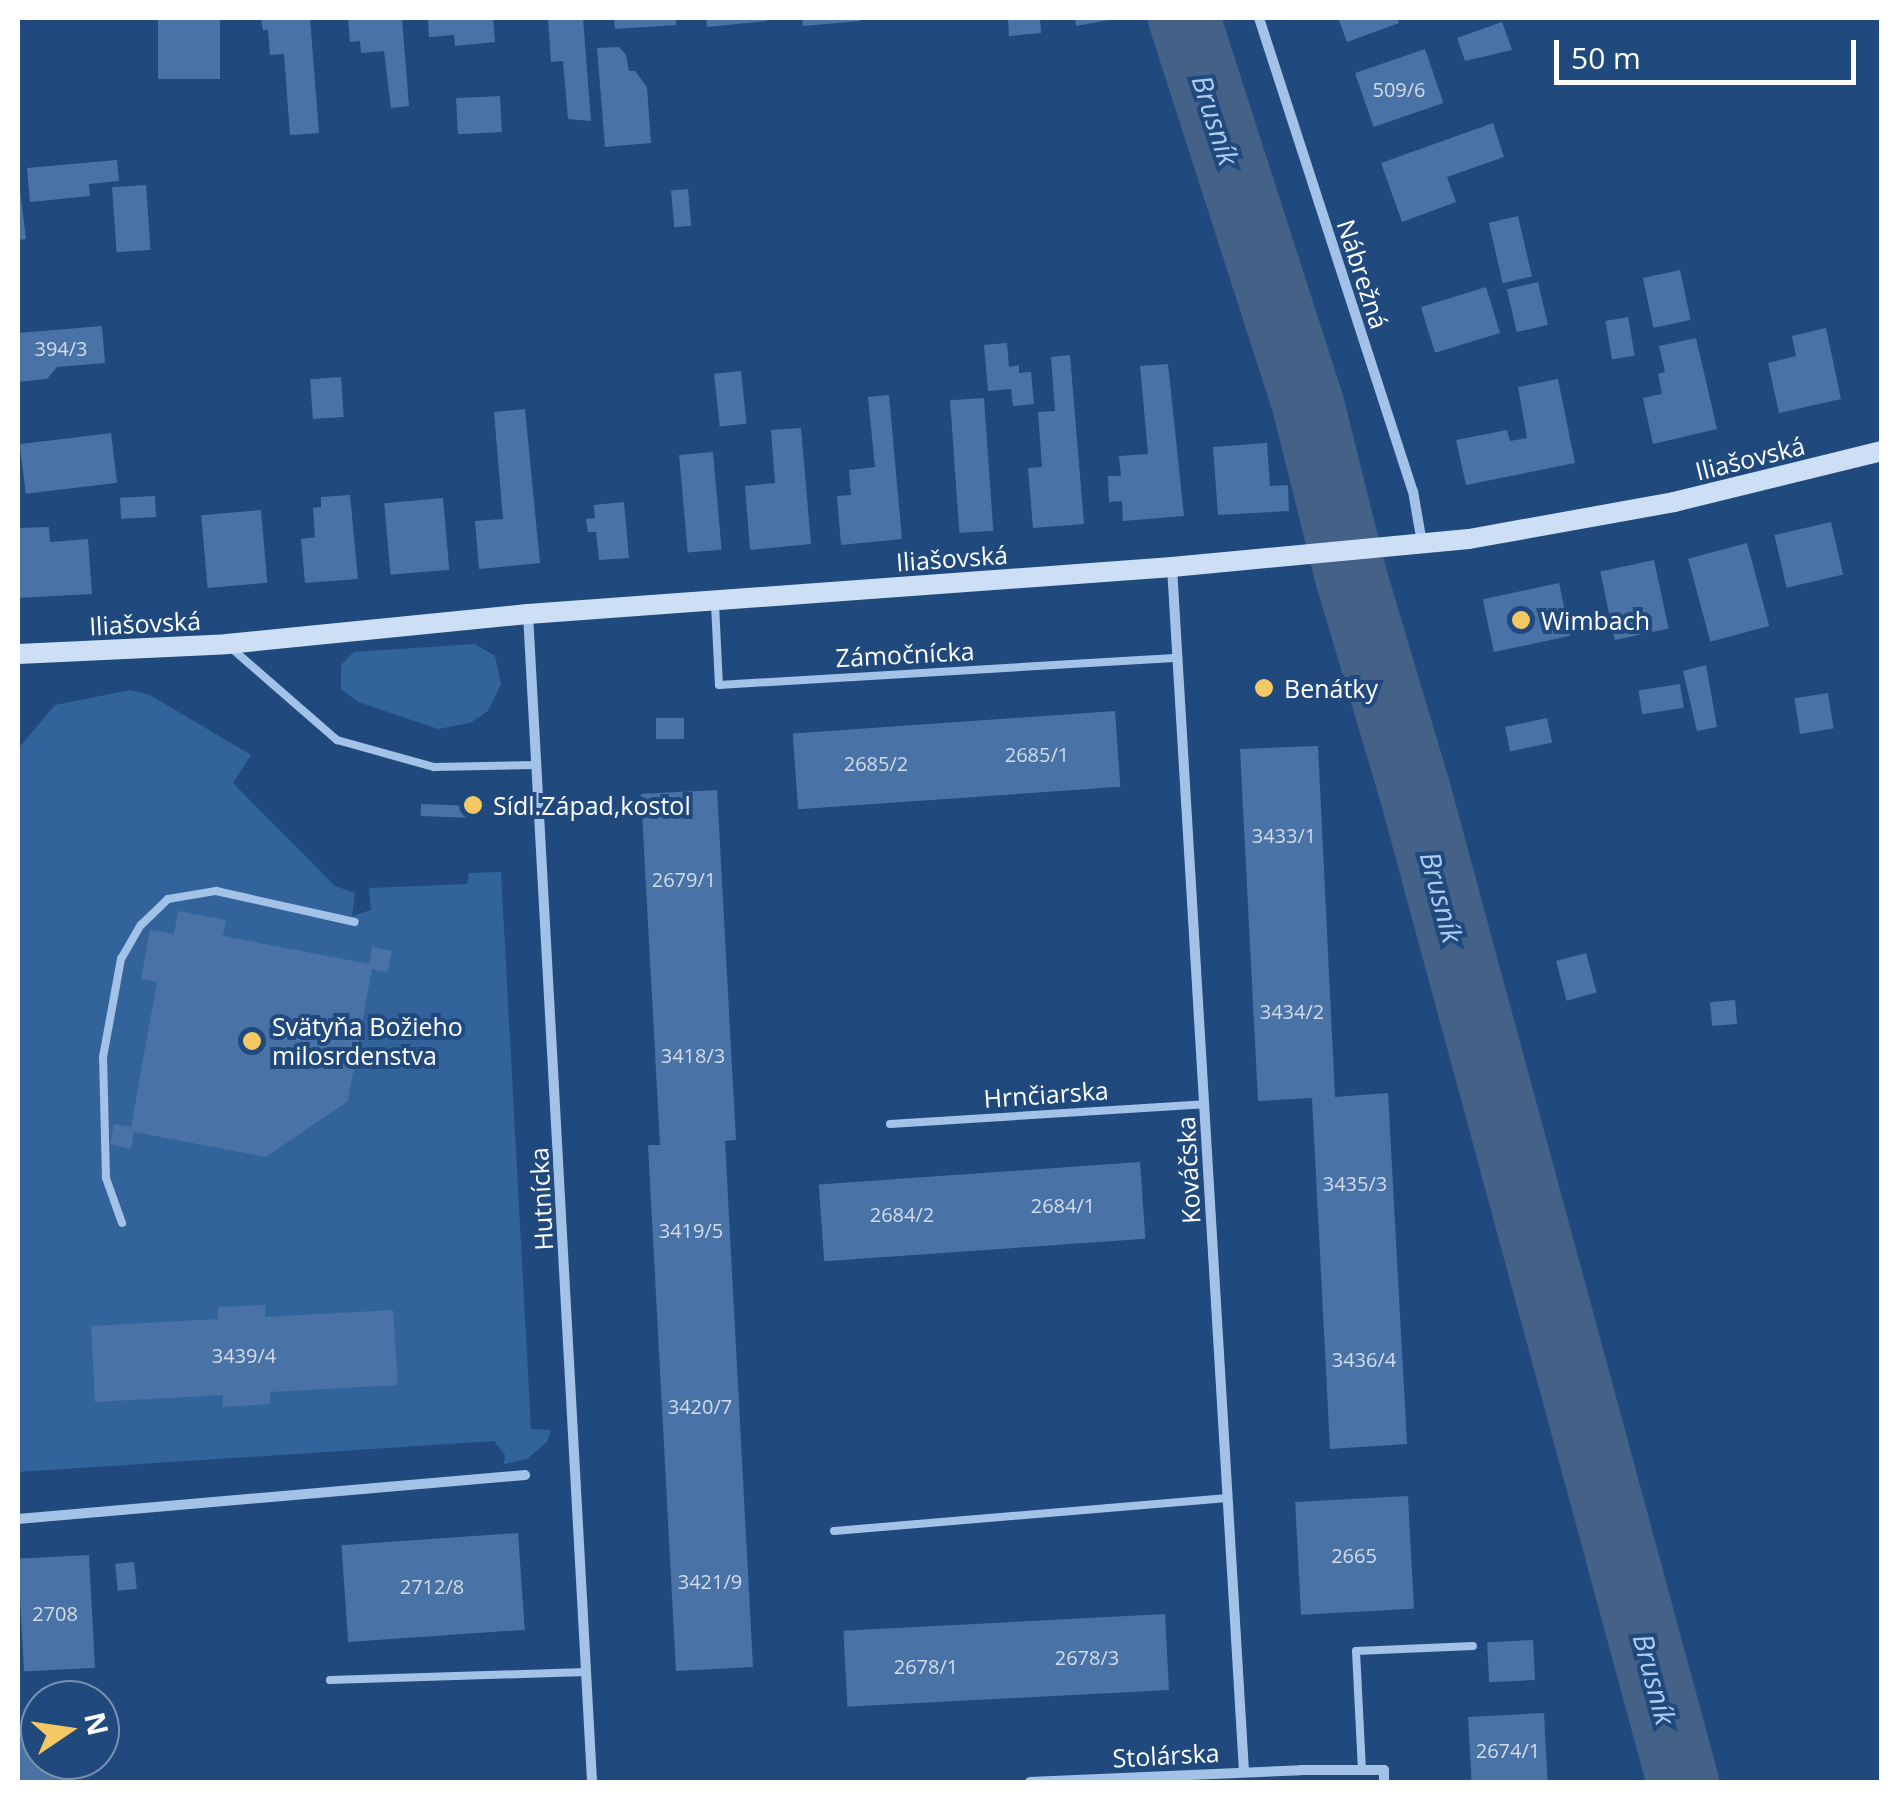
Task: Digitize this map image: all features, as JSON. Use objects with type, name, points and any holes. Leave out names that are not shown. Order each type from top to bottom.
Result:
[{"type":"street","name":"Nábrežná","points":[[1259,18],[1413,491],[1422,544]]},
{"type":"street","name":"Iliašovská","points":[[18,654],[227,644],[528,614],[1172,567],[1422,544],[1674,502],[1882,452]]},
{"type":"street","name":"Kováčska","points":[[1172,567],[1244,1771]]},
{"type":"street","name":"Hutnícka","points":[[528,614],[592,1782]]},
{"type":"street","points":[[18,1519],[525,1475]]},
{"type":"street","points":[[1362,1770],[1384,1770],[1384,1782]]},
{"type":"street","name":"Stolárska","points":[[1030,1782],[1244,1771],[1362,1770]]},
{"type":"lane","name":"Zámočnícka","points":[[714,601],[719,685],[1178,658]]},
{"type":"lane","points":[[227,644],[338,740],[434,767],[537,765]]},
{"type":"lane","points":[[122,1223],[106,1178],[103,1057],[121,958],[141,925],[168,899],[216,891],[355,922]]},
{"type":"lane","name":"Hrnčiarska","points":[[890,1124],[1204,1104]]},
{"type":"lane","points":[[834,1531],[1228,1498]]},
{"type":"lane","points":[[1362,1770],[1356,1651],[1473,1646]]},
{"type":"lane","points":[[330,1680],[586,1672]]},
{"type":"shaded area","points":[[475,644],[495,656],[501,684],[488,711],[470,723],[438,729],[358,702],[341,689],[341,665],[354,652]]},
{"type":"shaded area","points":[[130,690],[150,695],[251,755],[233,783],[335,886],[355,893],[352,916],[371,910],[369,888],[467,884],[469,873],[501,872],[531,1429],[551,1430],[547,1442],[527,1459],[504,1464],[505,1455],[494,1441],[18,1472],[18,749],[55,705]]},
{"type":"building","points":[[158,18],[220,18],[220,79],[158,79]]},
{"type":"building","points":[[261,18],[310,18],[319,133],[290,135],[284,54],[270,55],[268,30],[263,30]]},
{"type":"building","points":[[348,18],[402,18],[409,106],[391,108],[384,51],[361,53],[360,41],[350,42]]},
{"type":"building","points":[[428,18],[493,18],[495,42],[455,46],[454,35],[429,37]]},
{"type":"building","points":[[548,18],[583,18],[591,121],[568,119],[563,61],[551,62]]},
{"type":"building","points":[[614,18],[676,18],[676,25],[615,29]]},
{"type":"building","points":[[706,18],[766,18],[767,21],[707,27]]},
{"type":"building","points":[[802,18],[859,18],[860,21],[803,26]]},
{"type":"building","points":[[1008,18],[1040,18],[1041,33],[1009,36]]},
{"type":"building","points":[[1075,18],[1113,18],[1114,19],[1076,26]]},
{"type":"building","points":[[1338,18],[1397,18],[1399,23],[1347,42]]},
{"type":"building","points":[[1502,22],[1512,50],[1465,61],[1457,38]]},
{"type":"building","points":[[619,47],[626,55],[629,71],[635,71],[647,87],[651,143],[605,147],[597,48]]},
{"type":"building","points":[[1425,49],[1444,103],[1374,127],[1355,73]]},
{"type":"building","points":[[500,96],[502,132],[458,134],[456,98]]},
{"type":"building","points":[[1493,123],[1504,157],[1447,177],[1456,202],[1402,222],[1381,163]]},
{"type":"building","points":[[117,160],[119,181],[89,184],[90,196],[30,202],[27,168]]},
{"type":"building","points":[[146,185],[151,250],[117,252],[112,187]]},
{"type":"building","points":[[688,189],[691,226],[674,227],[671,190]]},
{"type":"building","points":[[18,190],[26,239],[18,240]]},
{"type":"building","points":[[1518,216],[1532,276],[1503,283],[1489,223]]},
{"type":"building","points":[[1680,270],[1691,320],[1653,328],[1643,278]]},
{"type":"building","points":[[1538,282],[1548,325],[1517,332],[1507,289]]},
{"type":"building","points":[[1486,287],[1500,333],[1435,353],[1421,307]]},
{"type":"building","points":[[1628,317],[1635,355],[1612,359],[1605,321]]},
{"type":"building","points":[[102,326],[105,363],[57,367],[47,379],[18,382],[18,333]]},
{"type":"building","points":[[1826,328],[1841,399],[1779,413],[1768,363],[1796,356],[1792,336]]},
{"type":"building","points":[[1696,338],[1717,429],[1653,444],[1643,398],[1662,394],[1658,374],[1665,372],[1659,346]]},
{"type":"building","points":[[1007,343],[1009,367],[1019,365],[1019,373],[1031,372],[1034,404],[1013,406],[1011,389],[988,391],[984,345]]},
{"type":"building","points":[[1070,355],[1084,524],[1033,528],[1028,468],[1042,467],[1038,412],[1055,411],[1051,357]]},
{"type":"building","points":[[1168,364],[1184,516],[1123,521],[1122,501],[1109,502],[1108,476],[1121,476],[1119,456],[1148,454],[1140,366]]},
{"type":"building","points":[[741,371],[747,424],[720,427],[714,374]]},
{"type":"building","points":[[341,377],[344,417],[313,419],[310,379]]},
{"type":"building","points":[[1558,379],[1575,463],[1466,485],[1456,440],[1507,430],[1510,441],[1527,438],[1518,387]]},
{"type":"building","points":[[889,395],[902,539],[841,545],[837,496],[851,495],[849,470],[875,467],[868,397]]},
{"type":"building","points":[[984,398],[993,531],[959,533],[950,400]]},
{"type":"building","points":[[525,409],[540,563],[479,569],[475,521],[503,519],[494,412]]},
{"type":"building","points":[[801,428],[811,544],[750,550],[745,486],[775,483],[771,430]]},
{"type":"building","points":[[111,433],[117,483],[26,494],[20,444]]},
{"type":"building","points":[[1267,443],[1270,486],[1288,485],[1289,511],[1218,515],[1213,447]]},
{"type":"building","points":[[713,452],[722,550],[688,553],[679,455]]},
{"type":"building","points":[[350,495],[358,579],[305,583],[301,539],[315,537],[313,508],[321,507],[321,497]]},
{"type":"building","points":[[155,496],[156,517],[121,519],[120,498]]},
{"type":"building","points":[[443,498],[449,570],[390,575],[384,503]]},
{"type":"building","points":[[624,502],[629,558],[599,560],[596,532],[588,532],[586,519],[595,518],[594,505]]},
{"type":"building","points":[[261,510],[267,583],[208,588],[201,515]]},
{"type":"building","points":[[1831,522],[1843,575],[1787,588],[1774,535]]},
{"type":"building","points":[[49,527],[50,542],[88,539],[92,594],[18,598],[18,528]]},
{"type":"building","points":[[1747,543],[1769,626],[1710,642],[1688,559]]},
{"type":"building","points":[[1654,560],[1669,628],[1615,640],[1600,571]]},
{"type":"building","points":[[1559,583],[1570,636],[1494,652],[1483,599]]},
{"type":"building","points":[[1706,665],[1717,727],[1697,731],[1683,671]]},
{"type":"building","points":[[1680,684],[1684,708],[1642,714],[1639,691]]},
{"type":"building","points":[[1828,693],[1834,729],[1800,734],[1794,698]]},
{"type":"building","points":[[1115,711],[1120,787],[798,809],[793,734]]},
{"type":"building","points":[[656,718],[684,718],[684,739],[656,739]]},
{"type":"building","points":[[1547,718],[1552,742],[1510,751],[1505,727]]},
{"type":"building","points":[[1318,746],[1335,1097],[1388,1093],[1407,1444],[1330,1449],[1312,1098],[1258,1101],[1240,749]]},
{"type":"building","points":[[717,790],[736,1140],[725,1141],[753,1667],[676,1671],[648,1145],[660,1145],[641,794]]},
{"type":"building","points":[[421,804],[468,806],[468,818],[421,816]]},
{"type":"building","name":"Svätyňa Božieho milosrdenstva","points":[[178,911],[226,920],[223,936],[369,964],[372,947],[392,951],[388,972],[372,969],[348,1101],[266,1157],[134,1132],[131,1149],[110,1144],[114,1124],[131,1127],[157,982],[141,979],[150,930],[174,934]]},
{"type":"building","points":[[1586,953],[1597,993],[1567,1001],[1556,961]]},
{"type":"building","points":[[1735,1000],[1737,1024],[1712,1026],[1710,1002]]},
{"type":"building","points":[[1140,1162],[1145,1239],[824,1261],[819,1184]]},
{"type":"building","points":[[265,1305],[265,1317],[393,1310],[398,1385],[270,1392],[270,1404],[223,1407],[223,1395],[95,1402],[91,1326],[218,1319],[218,1307]]},
{"type":"building","points":[[1408,1496],[1414,1609],[1301,1615],[1295,1502]]},
{"type":"building","points":[[518,1533],[525,1630],[348,1642],[341,1545]]},
{"type":"building","points":[[89,1555],[95,1668],[24,1672],[18,1559]]},
{"type":"building","points":[[134,1562],[137,1589],[118,1591],[115,1564]]},
{"type":"building","points":[[1165,1614],[1169,1690],[847,1707],[843,1631]]},
{"type":"building","points":[[1533,1640],[1535,1680],[1489,1682],[1487,1642]]},
{"type":"building","points":[[1544,1713],[1548,1782],[1472,1782],[1468,1717]]},
{"type":"building","points":[[18,1732],[20,1780],[67,1782],[18,1782]]},
{"type":"waterway","name":"Brusník","points":[[1184,18],[1308,404],[1352,580],[1414,788],[1683,1782]]},
{"type":"place","name":"Wimbach","points":[[1521,620]]},
{"type":"place","name":"Benátky","points":[[1264,688]]},
{"type":"place","name":"Sídl.Západ,kostol","points":[[473,805]]},
{"type":"place","name":"Svätyňa Božieho milosrdenstva","points":[[252,1041]]}]
